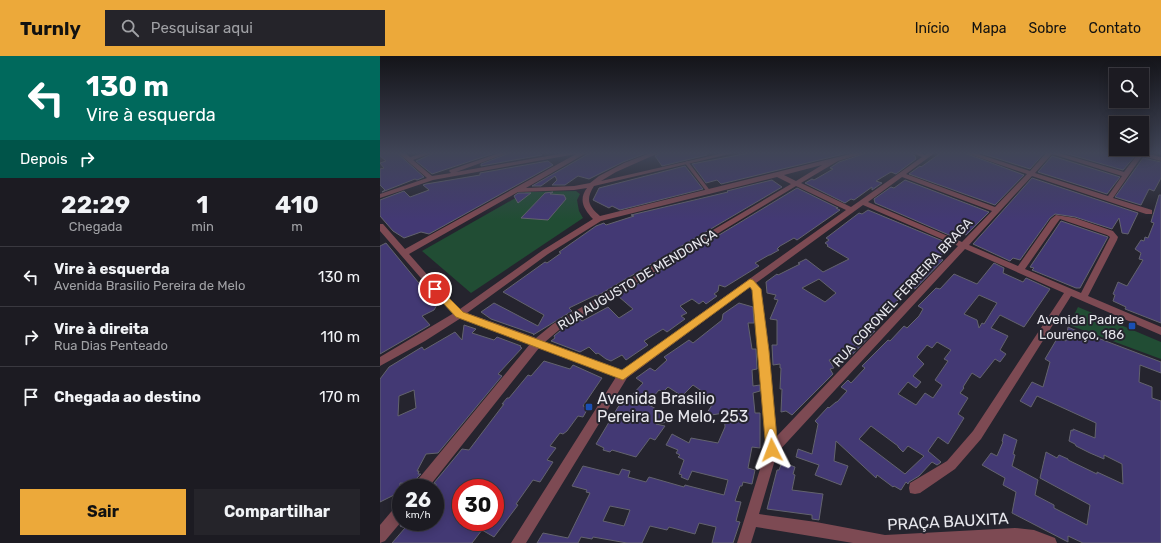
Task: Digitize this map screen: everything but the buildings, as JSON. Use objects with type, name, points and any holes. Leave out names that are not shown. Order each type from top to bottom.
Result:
[{"type":"street","points":[[428,175],[432,178]]},
{"type":"street","points":[[380,196],[446,175]]},
{"type":"street","points":[[404,253],[545,175]]},
{"type":"street","points":[[598,219],[586,203],[585,197],[592,185],[606,175]]},
{"type":"street","points":[[518,190],[574,188],[636,175]]},
{"type":"street","points":[[380,362],[460,314],[548,251],[598,219],[778,175],[851,210]]},
{"type":"street","name":"RUA AUGUSTO DE MENDONÇA","points":[[427,479],[537,343],[570,317],[811,175]]},
{"type":"street","points":[[518,543],[623,375],[900,175]]},
{"type":"street","points":[[903,175],[997,210]]},
{"type":"street","name":"RUA CORONEL FERREIRA BRAGA","points":[[772,450],[1029,175]]},
{"type":"street","points":[[1036,175],[1148,212]]},
{"type":"street","points":[[1109,199],[1126,175]]},
{"type":"street","points":[[862,202],[1161,331]]},
{"type":"street","points":[[1020,270],[1054,221],[1059,217],[1110,233],[1114,237],[1113,240],[1083,298]]},
{"type":"street","points":[[380,226],[443,298],[460,314],[623,375]]},
{"type":"street","points":[[744,543],[772,450],[764,351],[757,289],[750,282]]},
{"type":"street","points":[[916,488],[951,464],[977,435],[1069,292]]},
{"type":"street","name":"PRAÇA BAUXITA","points":[[752,520],[816,529],[885,542],[1016,535],[1034,537],[1050,543]]},
{"type":"street","points":[[380,536],[392,521]]},
{"type":"lane","points":[[695,175],[709,192]]},
{"type":"green space","points":[[576,191],[580,194],[577,200],[579,211],[583,218],[471,293],[422,251],[526,192]]},
{"type":"green space","points":[[1078,307],[1161,342],[1161,359],[1069,325]]},
{"type":"place","name":"Avenida Padre Lourenço, 186","points":[[1132,326]]},
{"type":"place","name":"Avenida Brasilio Pereira De Melo, 253","points":[[589,407]]},
{"type":"route","points":[[435,289],[460,314],[623,375],[750,282],[757,289],[764,351],[772,450]]}]
